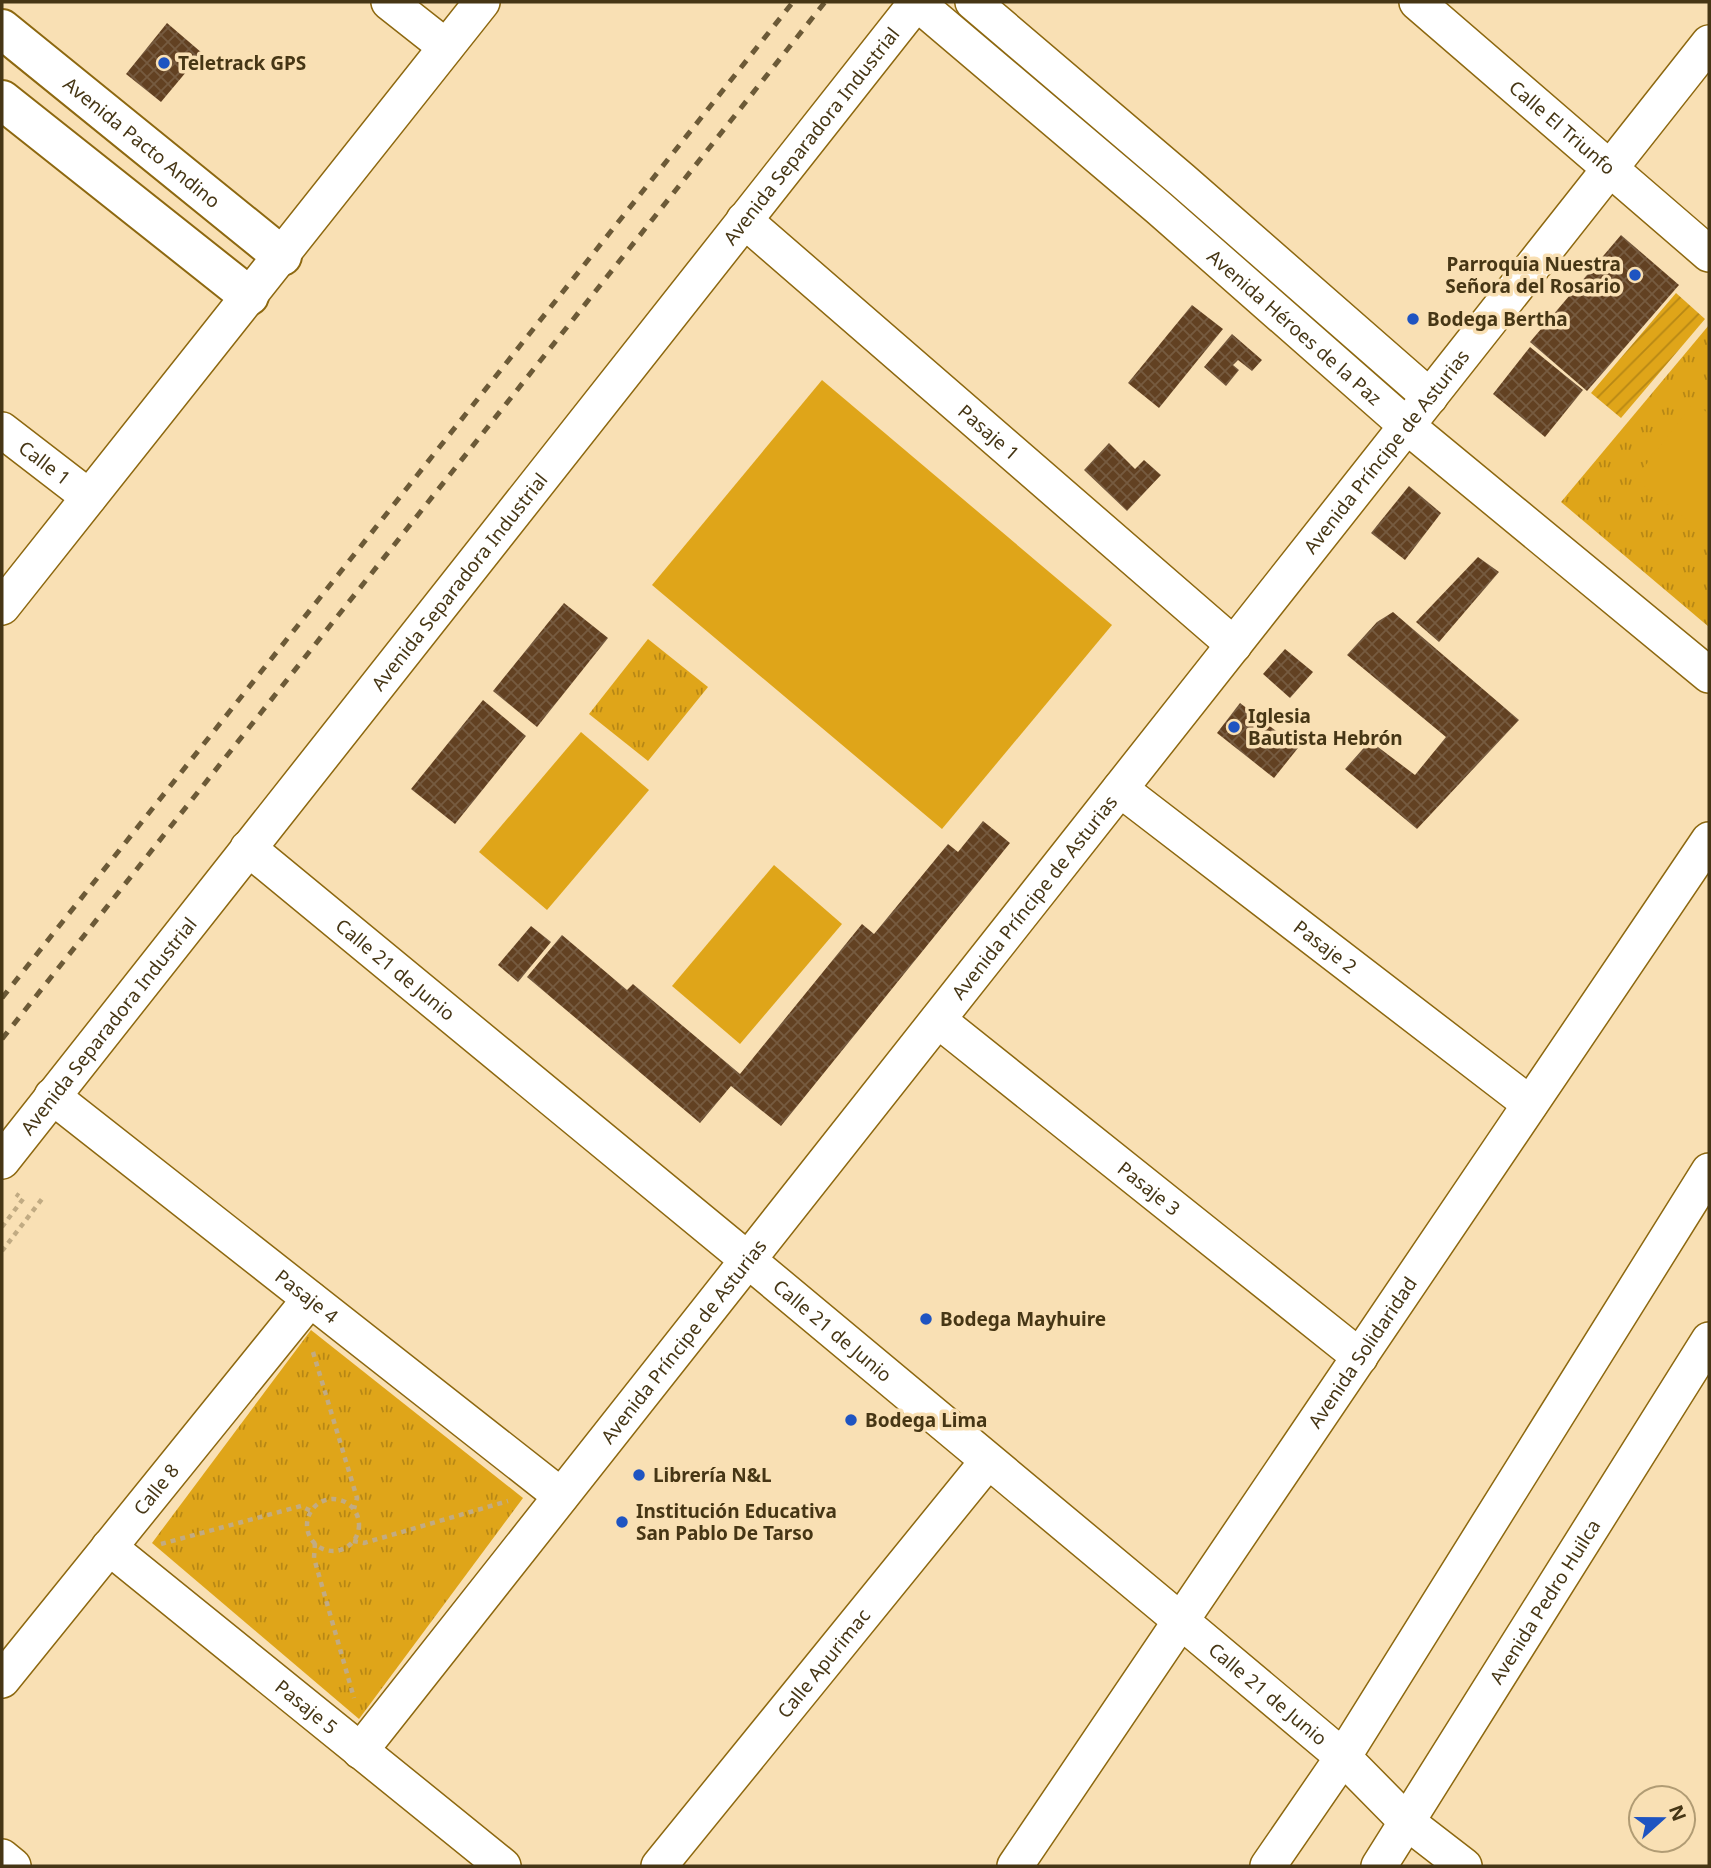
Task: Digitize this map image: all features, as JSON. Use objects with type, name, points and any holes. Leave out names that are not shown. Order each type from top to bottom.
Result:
[{"type":"street","points":[[389,2],[446,47]]},
{"type":"street","points":[[2,607],[482,2]]},
{"type":"street","name":"Avenida Héroes de la Paz","points":[[917,2],[1159,208],[1407,426],[1709,675]]},
{"type":"street","name":"Avenida Separadora Industrial","points":[[7,1176],[52,1096],[917,2]]},
{"type":"street","name":"Avenida Héroes de la Paz","points":[[973,2],[1430,397]]},
{"type":"street","name":"Calle El Triunfo","points":[[1417,2],[1709,254]]},
{"type":"street","name":"Avenida Pacto Andino","points":[[2,29],[282,256]]},
{"type":"street","name":"Avenida Príncipe de Asturias","points":[[360,1751],[1709,43]]},
{"type":"street","points":[[2,100],[249,296]]},
{"type":"street","points":[[1159,208],[1182,180]]},
{"type":"street","name":"Pasaje 1","points":[[744,220],[1234,645]]},
{"type":"street","name":"Calle 1","points":[[2,430],[89,497]]},
{"type":"street","name":"Pasaje 2","points":[[1120,789],[1530,1104]]},
{"type":"street","name":"Avenida Solidaridad","points":[[1015,1866],[1709,840]]},
{"type":"street","name":"Calle 21 de Junio","points":[[248,848],[1181,1621],[1343,1757],[1407,1822],[1464,1866]]},
{"type":"street","name":"Pasaje 3","points":[[938,1020],[1360,1357]]},
{"type":"street","name":"Pasaje 4","points":[[52,1096],[561,1496]]},
{"type":"street","points":[[1268,1866],[1343,1757],[1709,1171]]},
{"type":"street","name":"Calle 8","points":[[2,1679],[310,1299]]},
{"type":"street","name":"Avenida Pedro Huilca","points":[[1379,1866],[1709,1340]]},
{"type":"street","name":"Calle Apurimac","points":[[660,1866],[988,1461]]},
{"type":"street","name":"Pasaje 5","points":[[109,1547],[503,1866]]},
{"type":"street","points":[[2,1857],[13,1866]]},
{"type":"path","points":[[2,1227],[23,1199],[7,1176]]},
{"type":"path","points":[[2,1251],[42,1199]]},
{"type":"path","points":[[321,1352],[311,1344],[357,1498],[354,1509]]},
{"type":"path","points":[[502,1492],[512,1500]]},
{"type":"path","points":[[315,1543],[322,1548],[339,1550],[353,1541],[358,1533],[358,1516],[348,1503],[340,1499],[323,1500],[311,1511],[308,1528],[315,1543],[314,1558],[355,1702]]},
{"type":"path","points":[[353,1541],[364,1543],[512,1500]]},
{"type":"path","points":[[504,1511],[512,1500]]},
{"type":"path","points":[[158,1545],[301,1506],[311,1511]]},
{"type":"path","points":[[158,1545],[166,1535]]},
{"type":"path","points":[[158,1545],[169,1554]]},
{"type":"path","points":[[355,1702],[363,1691]]},
{"type":"path","points":[[344,1693],[355,1702]]},
{"type":"green space","points":[[1676,293],[1705,319],[1621,418],[1591,393]]},
{"type":"green space","points":[[1709,325],[1709,627],[1561,502]]},
{"type":"green space","points":[[822,380],[1112,625],[942,829],[652,585]]},
{"type":"green space","points":[[1694,402],[1709,414],[1709,537],[1635,479]]},
{"type":"green space","points":[[648,639],[708,687],[648,761],[589,714]]},
{"type":"green space","points":[[581,732],[649,790],[547,910],[479,852]]},
{"type":"green space","points":[[774,865],[842,924],[740,1044],[672,986]]},
{"type":"green space","points":[[311,1330],[523,1498],[359,1719],[152,1543]]},
{"type":"building","name":"Teletrack GPS","points":[[167,23],[202,53],[161,102],[126,74]]},
{"type":"building","points":[[1621,235],[1679,285],[1587,391],[1530,342]]},
{"type":"building","points":[[1192,305],[1223,329],[1159,408],[1128,383]]},
{"type":"building","points":[[1232,334],[1262,360],[1252,371],[1238,360],[1233,365],[1239,370],[1226,386],[1204,367]]},
{"type":"building","points":[[1530,347],[1583,390],[1545,437],[1493,394]]},
{"type":"building","points":[[1109,443],[1135,469],[1144,460],[1161,475],[1127,511],[1084,470]]},
{"type":"building","points":[[1409,486],[1441,513],[1405,560],[1371,533]]},
{"type":"building","points":[[1478,557],[1499,572],[1439,642],[1416,622]]},
{"type":"building","points":[[564,603],[608,638],[537,727],[493,691]]},
{"type":"building","points":[[1393,612],[1519,720],[1417,829],[1345,769],[1370,741],[1415,775],[1446,737],[1347,655],[1377,622]]},
{"type":"building","points":[[1285,649],[1313,672],[1290,698],[1263,674]]},
{"type":"building","points":[[483,700],[526,736],[455,824],[411,789]]},
{"type":"building","points":[[1240,703],[1298,748],[1274,778],[1217,733]]},
{"type":"building","points":[[983,821],[1010,843],[781,1126],[731,1086],[700,1123],[527,977],[562,935],[627,990],[633,984],[740,1074],[862,924],[874,934],[948,844],[958,852]]},
{"type":"building","points":[[531,926],[551,942],[518,982],[498,965]]},
{"type":"railway","points":[[2,998],[793,2]]},
{"type":"railway","points":[[2,1039],[825,2]]},
{"type":"place","name":"Teletrack GPS","points":[[164,63]]},
{"type":"place","name":"Parroquia Nuestra Señora del Rosario","points":[[1635,275]]},
{"type":"place","name":"Bodega Bertha","points":[[1413,319]]},
{"type":"place","name":"Iglesia Bautista Hebrón","points":[[1234,727]]},
{"type":"place","name":"Bodega Mayhuire","points":[[926,1319]]},
{"type":"place","name":"Bodega Lima","points":[[851,1420]]},
{"type":"place","name":"Librería N&L","points":[[639,1475]]},
{"type":"place","name":"Institución Educativa San Pablo De Tarso","points":[[622,1522]]}]
